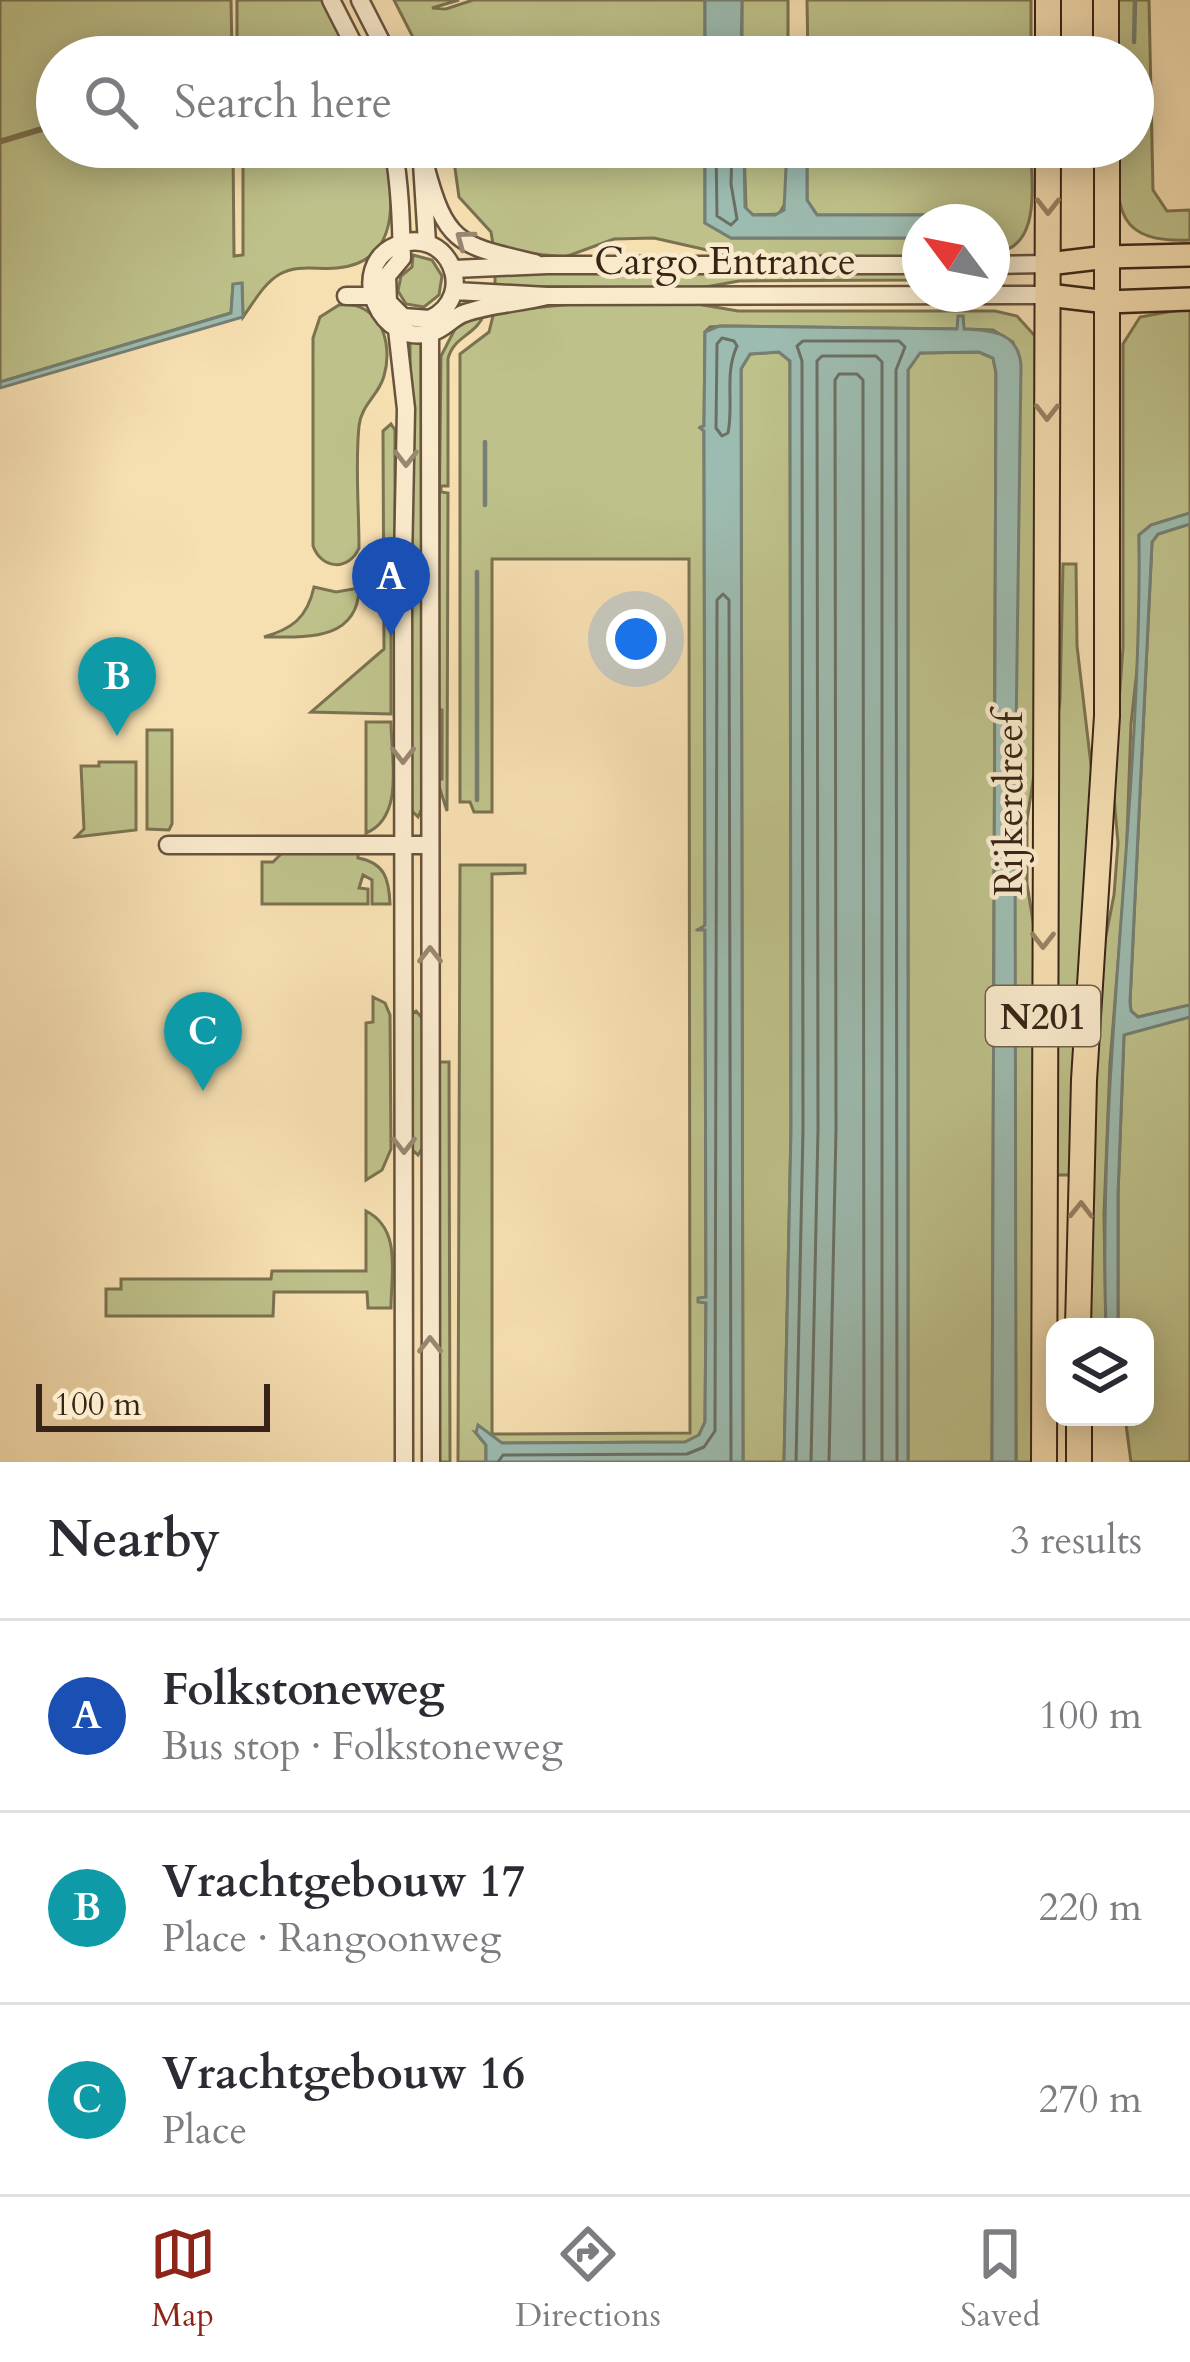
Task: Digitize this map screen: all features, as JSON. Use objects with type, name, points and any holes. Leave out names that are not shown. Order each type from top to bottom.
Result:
[{"type":"highway","points":[[1048,0],[1048,36]]},
{"type":"highway","points":[[1106,0],[1106,36]]},
{"type":"highway","name":"Rijkerdreef","points":[[1044,1462],[1048,168]]},
{"type":"highway","name":"N201","points":[[1078,1318],[1085,1067],[1107,716],[1106,168]]},
{"type":"highway","points":[[1079,1426],[1079,1462]]},
{"type":"main road","points":[[1048,264],[1190,255]]},
{"type":"main road","name":"Cargo Entrance","points":[[1048,295],[1107,302],[1190,299]]},
{"type":"street","points":[[331,0],[349,36]]},
{"type":"street","points":[[360,0],[378,36]]},
{"type":"street","points":[[395,168],[402,258],[387,276],[388,302],[404,317],[430,326]]},
{"type":"street","points":[[424,168],[427,243]]},
{"type":"street","name":"Cargo Entrance","points":[[427,168],[441,217],[460,239],[487,253],[548,266]]},
{"type":"street","points":[[427,243],[443,252],[454,269],[454,291],[430,326],[411,334],[380,315],[372,296],[376,267],[388,250],[427,243]]},
{"type":"street","points":[[1010,265],[1048,264]]},
{"type":"street","name":"Cargo Entrance","points":[[454,269],[902,265]]},
{"type":"street","name":"Cargo Entrance","points":[[454,291],[547,296],[1048,295]]},
{"type":"street","points":[[346,296],[372,296]]},
{"type":"street","name":"Cargo Entrance","points":[[430,326],[469,311],[547,296]]},
{"type":"street","points":[[430,326],[430,1462]]},
{"type":"street","points":[[397,329],[406,420],[404,1462]]},
{"type":"street","points":[[168,845],[430,845]]},
{"type":"green space","points":[[0,0],[231,0],[232,36],[36,36],[36,129],[0,140]]},
{"type":"green space","points":[[237,0],[322,0],[340,36],[237,36]]},
{"type":"green space","points":[[394,0],[459,0],[432,8],[446,9],[473,0],[705,0],[705,36],[412,36]]},
{"type":"green space","points":[[742,0],[788,0],[788,36],[742,36]]},
{"type":"green space","points":[[807,0],[1031,0],[1031,36],[808,36]]},
{"type":"green space","points":[[1115,0],[1149,0],[1150,36],[1116,36]]},
{"type":"green space","points":[[36,132],[36,168],[233,168],[234,256],[243,255],[243,168],[388,168],[389,223],[373,253],[358,263],[280,274],[243,317],[242,284],[233,285],[231,313],[0,382],[0,143]]},
{"type":"green space","points":[[455,168],[705,168],[705,223],[731,238],[902,238],[902,257],[738,257],[654,238],[614,239],[565,257],[494,250],[491,232],[459,197]]},
{"type":"green space","points":[[745,168],[787,168],[787,200],[779,214],[753,215],[746,209]]},
{"type":"green space","points":[[807,168],[1031,168],[1027,228],[1010,248],[1010,204],[902,204],[902,215],[817,215],[807,200]]},
{"type":"green space","points":[[1117,168],[1153,168],[1153,190],[1167,211],[1190,210],[1190,240],[1147,236],[1134,229],[1120,205]]},
{"type":"green space","points":[[413,255],[432,260],[442,276],[439,295],[424,307],[406,304],[398,291],[401,276],[412,267]]},
{"type":"green space","points":[[495,273],[902,273],[902,280],[739,281],[700,288],[495,286]]},
{"type":"green space","points":[[573,304],[697,304],[738,311],[999,312],[1017,316],[1035,336],[1035,768],[1027,820],[1027,884],[1035,934],[1036,1462],[1016,1462],[1013,342],[993,330],[964,329],[963,317],[958,329],[725,326],[705,332],[701,427],[705,926],[699,929],[705,930],[706,1298],[698,1301],[706,1302],[705,1422],[699,1435],[685,1442],[502,1443],[476,1433],[486,1445],[486,1462],[458,1462],[460,865],[525,865],[525,873],[492,874],[492,1434],[690,1433],[689,559],[492,559],[492,812],[474,812],[470,802],[460,802],[460,354],[489,332],[494,312]]},
{"type":"green space","points":[[339,305],[353,305],[373,316],[385,337],[387,363],[359,426],[359,548],[349,561],[336,565],[323,560],[313,546],[313,338],[320,317]]},
{"type":"green space","points":[[1190,308],[1190,513],[1151,525],[1139,535],[1141,634],[1110,1063],[1106,1318],[1088,1318],[1090,1172],[1102,956],[1118,843],[1113,786],[1123,647],[1123,344],[1140,317]]},
{"type":"green space","points":[[484,314],[448,359],[448,486],[441,486],[441,492],[448,493],[447,811],[437,780],[442,779],[442,710],[437,709],[441,356],[456,327]]},
{"type":"green space","points":[[410,341],[421,342],[422,808],[418,817],[410,809]]},
{"type":"green space","points":[[779,352],[790,361],[791,1130],[784,1462],[743,1462],[741,369],[750,354]]},
{"type":"green space","points":[[979,352],[993,358],[996,373],[992,1462],[908,1462],[908,370],[920,353]]},
{"type":"green space","points":[[391,424],[395,430],[395,576],[391,576],[391,714],[311,712],[384,649],[383,431]]},
{"type":"green space","points":[[1190,524],[1190,1005],[1138,1017],[1130,1002],[1152,542],[1158,534]]},
{"type":"green space","points":[[1063,564],[1076,564],[1077,646],[1093,782],[1072,1175],[1052,1175],[1051,771],[1060,700]]},
{"type":"green space","points":[[314,587],[336,592],[359,588],[349,618],[326,633],[264,637],[296,621]]},
{"type":"green space","points":[[366,722],[391,722],[393,785],[386,814],[366,833]]},
{"type":"green space","points":[[147,730],[172,730],[169,830],[147,829]]},
{"type":"green space","points":[[99,762],[136,762],[136,830],[76,837],[84,829],[81,766],[99,766]]},
{"type":"green space","points":[[282,853],[358,853],[358,858],[384,874],[390,904],[372,904],[372,880],[363,875],[359,888],[368,889],[368,904],[262,904],[262,862],[273,862]]},
{"type":"green space","points":[[373,997],[385,1003],[390,1015],[391,1149],[382,1170],[366,1180],[366,1023],[373,1022]]},
{"type":"green space","points":[[416,1011],[423,1019],[423,1147],[418,1155],[411,1149],[411,1015]]},
{"type":"green space","points":[[1190,1017],[1190,1462],[1131,1462],[1126,1426],[1154,1426],[1154,1318],[1118,1318],[1124,1034]]},
{"type":"green space","points":[[438,1062],[449,1062],[450,1462],[438,1462]]},
{"type":"green space","points":[[366,1211],[390,1241],[391,1308],[368,1308],[367,1292],[274,1292],[273,1316],[106,1316],[106,1289],[121,1289],[121,1279],[271,1279],[272,1271],[366,1271]]},
{"type":"water","points":[[705,0],[742,0],[741,36],[705,36]]},
{"type":"water","points":[[705,168],[744,168],[745,207],[753,215],[784,210],[786,168],[807,168],[807,200],[817,215],[902,215],[902,238],[731,238],[705,223]]},
{"type":"water","points":[[242,283],[243,317],[0,388],[0,382],[231,313],[233,284]]},
{"type":"water","points":[[958,316],[963,316],[964,329],[1009,339],[1021,365],[1015,809],[1016,1462],[992,1462],[996,373],[993,358],[979,352],[920,353],[908,370],[908,1462],[784,1462],[791,1130],[790,361],[779,352],[750,354],[741,369],[743,1462],[486,1462],[486,1445],[476,1433],[478,1425],[502,1443],[685,1442],[699,1435],[705,1422],[706,1303],[698,1298],[706,1297],[705,930],[699,930],[705,925],[704,431],[700,428],[704,426],[705,332],[719,326],[957,329]]},
{"type":"water","points":[[1190,513],[1190,524],[1158,534],[1152,542],[1130,1002],[1138,1017],[1190,1005],[1190,1017],[1124,1035],[1118,1318],[1106,1318],[1108,1129],[1134,733],[1139,535],[1151,525]]},
{"type":"waterway","points":[[1134,36],[1135,0]]},
{"type":"waterway","points":[[485,442],[485,505]]},
{"type":"waterway","points":[[477,572],[477,800]]},
{"type":"place","name":"Folkstoneweg","points":[[391,636]]},
{"type":"place","name":"Vrachtgebouw 17","points":[[117,736]]},
{"type":"place","name":"Vrachtgebouw 16","points":[[203,1091]]}]
